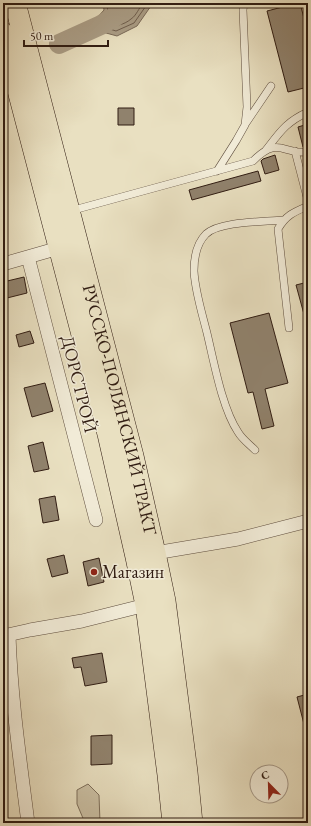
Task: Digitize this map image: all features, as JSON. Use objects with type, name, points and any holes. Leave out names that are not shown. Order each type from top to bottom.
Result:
[{"type":"main road","name":"РУССКО-ПОЛЯНСКИЙ ТРАКТ","points":[[15,3],[133,456],[155,553],[166,609],[192,823]]},
{"type":"main road","name":"РУССКО-ПОЛЯНСКИЙ ТРАКТ","points":[[3,33],[108,434],[136,557],[146,605],[173,823]]},
{"type":"street","points":[[3,264],[59,248]]},
{"type":"street","name":"ДОРСТРОЙ","points":[[28,257],[96,520]]},
{"type":"street","points":[[155,553],[238,539],[308,521]]},
{"type":"street","points":[[28,823],[6,656],[6,635],[82,621],[146,605]]},
{"type":"lane","points":[[244,3],[243,10],[247,107],[245,125]]},
{"type":"lane","points":[[217,171],[271,86]]},
{"type":"lane","points":[[70,211],[253,161],[266,150],[282,129],[294,118],[308,112]]},
{"type":"lane","points":[[266,150],[277,147],[308,152]]},
{"type":"lane","points":[[295,151],[308,201]]},
{"type":"lane","points":[[289,328],[278,241],[278,229],[283,220],[292,213],[308,206]]},
{"type":"lane","points":[[254,450],[238,432],[229,413],[218,380],[200,305],[194,272],[195,259],[200,242],[207,233],[220,227],[236,224],[283,220]]},
{"type":"shaded area","points":[[88,784],[99,795],[100,823],[85,823],[77,804],[77,790]]},
{"type":"water","points":[[103,3],[153,3],[137,26],[117,36],[88,28],[104,10]]},
{"type":"building","points":[[300,3],[308,34],[308,87],[288,92],[267,11]]},
{"type":"building","points":[[118,108],[134,108],[134,125],[118,125]]},
{"type":"building","points":[[308,124],[308,147],[303,147],[298,127]]},
{"type":"building","points":[[275,155],[279,170],[265,174],[261,161]]},
{"type":"building","points":[[258,171],[261,181],[192,200],[189,190]]},
{"type":"building","points":[[24,277],[27,293],[3,299],[3,282]]},
{"type":"building","points":[[308,282],[308,318],[305,318],[296,285]]},
{"type":"building","points":[[269,313],[288,383],[265,389],[274,426],[262,429],[253,392],[248,393],[230,323]]},
{"type":"building","points":[[30,331],[34,343],[19,347],[16,335]]},
{"type":"building","points":[[45,383],[53,411],[32,417],[24,388]]},
{"type":"building","points":[[43,442],[49,469],[34,472],[28,446]]},
{"type":"building","points":[[55,496],[59,520],[43,523],[39,499]]},
{"type":"building","points":[[64,555],[68,573],[52,577],[47,559]]},
{"type":"building","name":"Магазин","points":[[99,558],[104,582],[88,586],[83,562]]},
{"type":"building","points":[[102,653],[107,682],[85,686],[81,667],[74,668],[72,658]]},
{"type":"building","points":[[308,694],[308,728],[305,728],[297,697]]},
{"type":"building","points":[[112,735],[112,764],[91,765],[91,736]]},
{"type":"waterway","points":[[59,44],[101,25],[116,16],[121,3]]},
{"type":"place","name":"Магазин","points":[[94,572]]}]
